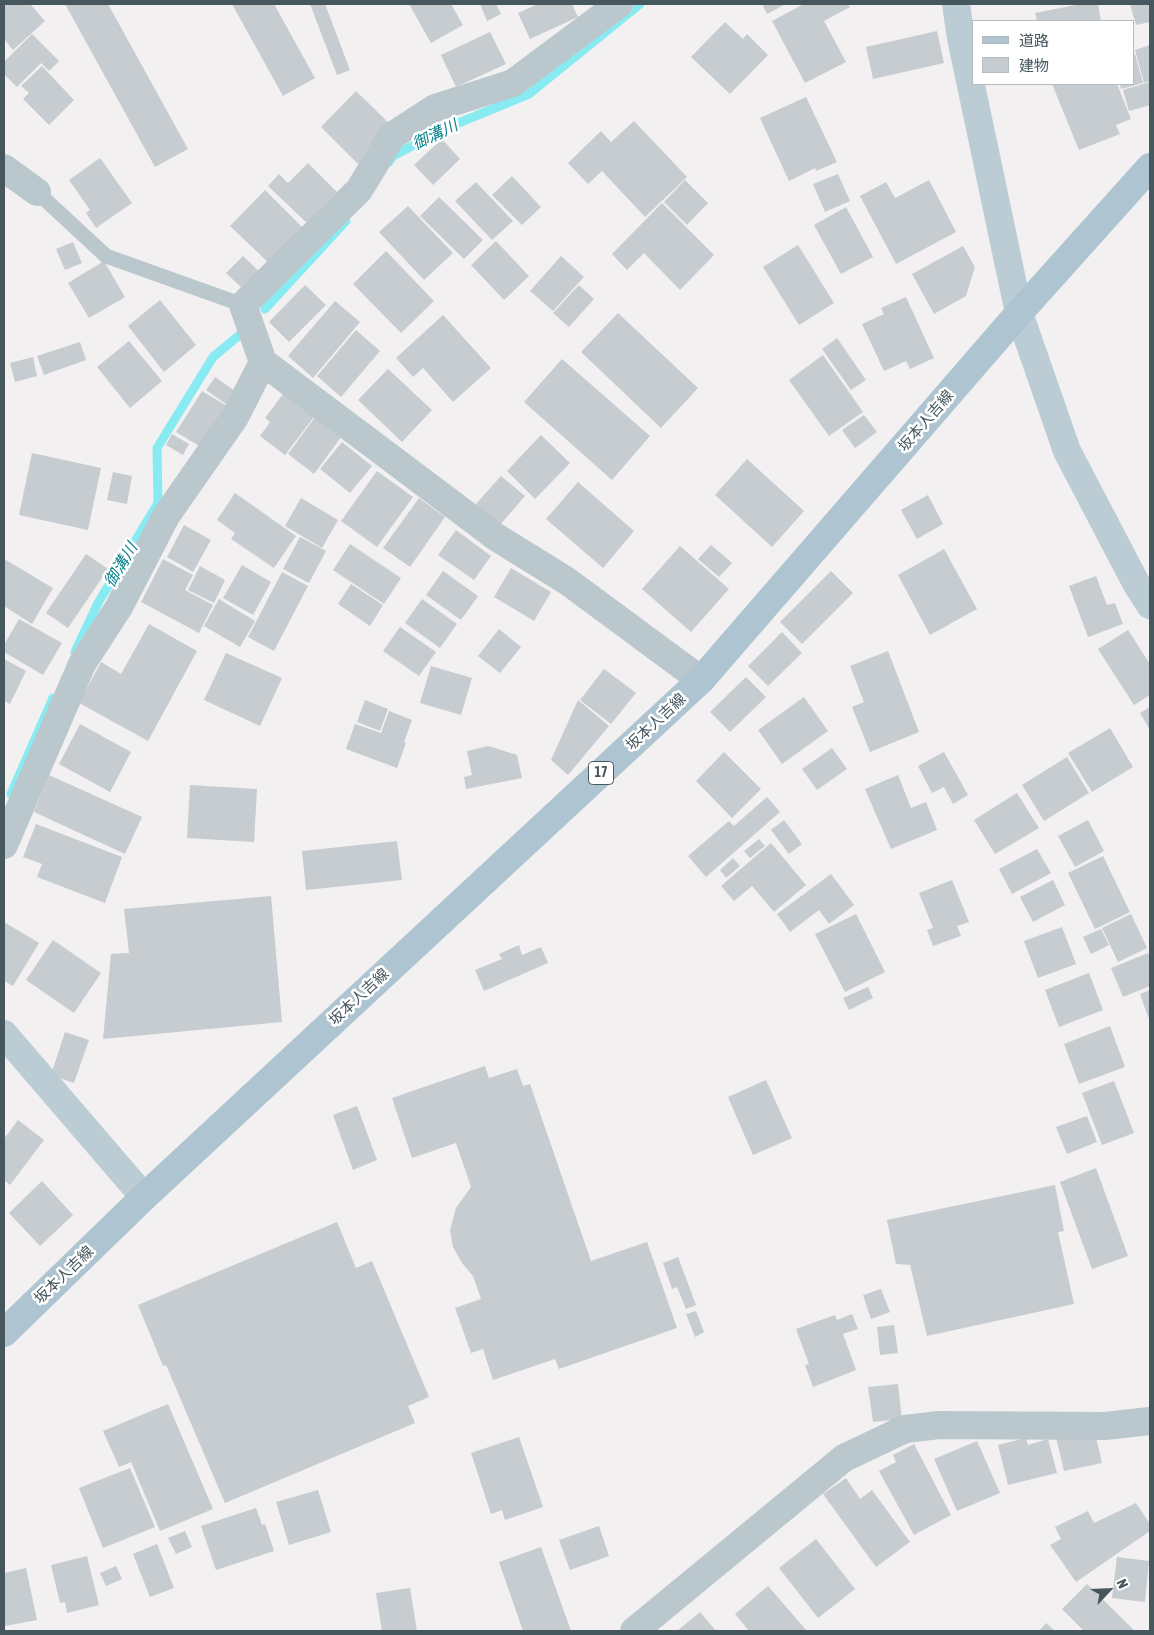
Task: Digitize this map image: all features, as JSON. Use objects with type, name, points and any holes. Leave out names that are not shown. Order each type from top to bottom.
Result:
[{"type":"main road","name":"坂本人吉線","points":[[4,1333],[144,1197],[701,680],[1150,166]]},
{"type":"street","points":[[618,4],[514,83],[435,108],[392,136],[359,190],[243,305],[263,362],[496,537],[567,581],[701,680]]},
{"type":"street","points":[[956,4],[961,38],[1020,313],[1067,451],[1136,583],[1150,605]]},
{"type":"street","points":[[4,168],[37,192]]},
{"type":"street","points":[[4,844],[82,664],[119,607],[166,516],[234,417],[263,362]]},
{"type":"street","points":[[4,1034],[144,1197]]},
{"type":"street","points":[[634,1631],[844,1458],[905,1429],[939,1425],[1105,1426],[1150,1421]]},
{"type":"lane","points":[[37,192],[106,256],[243,305]]},
{"type":"building","points":[[4,4],[30,4],[45,21],[13,50],[4,39]]},
{"type":"building","points":[[65,4],[108,4],[188,149],[155,167]]},
{"type":"building","points":[[232,4],[274,4],[315,78],[283,96]]},
{"type":"building","points":[[310,4],[325,4],[350,70],[337,75]]},
{"type":"building","points":[[409,4],[451,4],[463,25],[431,43]]},
{"type":"building","points":[[480,4],[496,4],[501,14],[487,21]]},
{"type":"building","points":[[538,4],[572,4],[578,17],[530,39],[518,13]]},
{"type":"building","points":[[762,4],[786,4],[767,14]]},
{"type":"building","points":[[804,4],[848,4],[850,7],[824,21],[846,62],[805,83],[772,21]]},
{"type":"building","points":[[1081,4],[1098,4],[1101,20],[1037,20],[1035,13]]},
{"type":"building","points":[[1130,4],[1150,4],[1150,22],[1136,25]]},
{"type":"building","points":[[725,22],[743,39],[747,34],[768,55],[730,94],[691,57]]},
{"type":"building","points":[[937,31],[944,63],[873,79],[866,47]]},
{"type":"building","points":[[490,32],[506,64],[456,87],[441,55]]},
{"type":"building","points":[[32,34],[59,61],[49,71],[41,63],[17,87],[4,74],[4,62]]},
{"type":"building","points":[[1150,45],[1150,81],[1144,83],[1135,50]]},
{"type":"building","points":[[1135,54],[1143,83],[1121,89],[1120,85],[1134,85]]},
{"type":"building","points":[[42,66],[74,100],[49,125],[23,99],[29,93],[21,86]]},
{"type":"building","points":[[1150,82],[1150,105],[1129,111],[1123,90]]},
{"type":"building","points":[[1052,85],[1117,85],[1131,119],[1116,125],[1120,134],[1079,150]]},
{"type":"building","points":[[356,91],[394,128],[358,164],[321,127]]},
{"type":"building","points":[[806,97],[837,162],[816,171],[815,168],[789,181],[760,118]]},
{"type":"building","points":[[634,121],[687,177],[645,217],[602,171],[588,184],[568,163],[601,131],[611,142]]},
{"type":"building","points":[[442,139],[460,159],[433,185],[414,165]]},
{"type":"building","points":[[100,158],[132,203],[96,228],[86,213],[90,210],[69,180]]},
{"type":"building","points":[[308,163],[337,192],[307,223],[268,186],[279,174],[288,183]]},
{"type":"building","points":[[838,174],[850,201],[825,212],[813,184]]},
{"type":"building","points":[[512,176],[541,207],[522,225],[492,195]]},
{"type":"building","points":[[685,180],[708,203],[687,225],[664,202]]},
{"type":"building","points":[[929,180],[956,232],[896,264],[860,196],[886,182],[895,198]]},
{"type":"building","points":[[476,182],[513,221],[492,240],[455,201]]},
{"type":"building","points":[[265,190],[306,231],[272,266],[230,226]]},
{"type":"building","points":[[439,197],[483,240],[464,259],[420,216]]},
{"type":"building","points":[[662,203],[714,255],[680,290],[644,253],[627,270],[612,254]]},
{"type":"building","points":[[408,206],[453,253],[424,280],[379,232]]},
{"type":"building","points":[[846,207],[873,257],[841,274],[814,225]]},
{"type":"building","points":[[496,241],[529,276],[504,300],[471,265]]},
{"type":"building","points":[[73,242],[82,263],[65,270],[56,249]]},
{"type":"building","points":[[798,245],[834,303],[799,325],[763,267]]},
{"type":"building","points":[[963,246],[975,267],[966,296],[934,314],[912,274]]},
{"type":"building","points":[[386,251],[434,301],[401,333],[353,284]]},
{"type":"building","points":[[243,256],[264,276],[247,293],[226,273]]},
{"type":"building","points":[[561,256],[584,277],[553,311],[530,291]]},
{"type":"building","points":[[104,261],[125,297],[89,318],[68,283]]},
{"type":"building","points":[[305,285],[326,305],[289,342],[269,322]]},
{"type":"building","points":[[579,285],[594,299],[569,327],[553,313]]},
{"type":"building","points":[[906,297],[934,358],[910,369],[906,361],[884,371],[862,324],[884,314],[881,308]]},
{"type":"building","points":[[160,300],[196,345],[164,372],[128,326]]},
{"type":"building","points":[[335,301],[360,322],[313,378],[288,356]]},
{"type":"building","points":[[618,313],[698,388],[661,428],[581,352]]},
{"type":"building","points":[[443,315],[491,368],[453,402],[423,368],[413,377],[396,358]]},
{"type":"building","points":[[356,330],[380,351],[341,397],[317,376]]},
{"type":"building","points":[[837,338],[866,380],[851,390],[822,349]]},
{"type":"building","points":[[129,341],[162,381],[130,408],[97,367]]},
{"type":"building","points":[[80,342],[86,360],[44,375],[37,356]]},
{"type":"building","points":[[823,355],[863,412],[829,436],[789,380]]},
{"type":"building","points":[[33,357],[37,376],[15,382],[10,363]]},
{"type":"building","points":[[562,359],[650,436],[612,480],[524,402]]},
{"type":"building","points":[[388,369],[432,410],[402,442],[358,400]]},
{"type":"building","points":[[215,377],[235,391],[226,404],[206,390]]},
{"type":"building","points":[[202,391],[227,406],[201,447],[176,432]]},
{"type":"building","points":[[283,394],[314,417],[285,455],[260,436],[270,422],[265,418]]},
{"type":"building","points":[[864,415],[877,432],[855,448],[842,430]]},
{"type":"building","points":[[316,416],[342,436],[314,474],[288,454]]},
{"type":"building","points":[[172,434],[189,444],[183,455],[166,445]]},
{"type":"building","points":[[541,435],[570,463],[535,499],[507,471]]},
{"type":"building","points":[[342,442],[372,466],[350,493],[320,469]]},
{"type":"building","points":[[32,453],[101,468],[88,530],[19,515]]},
{"type":"building","points":[[747,459],[804,511],[772,547],[715,495]]},
{"type":"building","points":[[377,471],[413,497],[377,547],[341,521]]},
{"type":"building","points":[[113,472],[132,476],[127,504],[107,500]]},
{"type":"building","points":[[501,476],[525,496],[500,525],[476,504]]},
{"type":"building","points":[[578,482],[634,531],[603,568],[546,519]]},
{"type":"building","points":[[235,493],[296,536],[274,568],[231,539],[235,533],[217,520]]},
{"type":"building","points":[[928,495],[943,524],[917,539],[901,510]]},
{"type":"building","points":[[301,498],[338,520],[322,548],[285,526]]},
{"type":"building","points":[[419,498],[445,517],[410,567],[383,548]]},
{"type":"building","points":[[184,525],[211,540],[193,572],[167,557]]},
{"type":"building","points":[[456,530],[491,556],[474,580],[438,555]]},
{"type":"building","points":[[300,537],[326,551],[309,583],[283,569]]},
{"type":"building","points":[[350,544],[401,578],[384,604],[333,570]]},
{"type":"building","points":[[711,545],[732,563],[719,577],[698,559]]},
{"type":"building","points":[[680,546],[729,589],[691,632],[642,589]]},
{"type":"building","points":[[944,549],[977,609],[930,635],[898,575]]},
{"type":"building","points":[[86,554],[108,569],[68,628],[46,613]]},
{"type":"building","points":[[4,559],[53,588],[32,624],[4,606]]},
{"type":"building","points":[[163,559],[193,575],[185,590],[213,605],[199,633],[141,602]]},
{"type":"building","points":[[242,565],[271,582],[253,615],[223,598]]},
{"type":"building","points":[[200,566],[225,580],[214,603],[188,590]]},
{"type":"building","points":[[511,568],[551,592],[534,621],[494,597]]},
{"type":"building","points":[[443,571],[478,596],[461,620],[426,595]]},
{"type":"building","points":[[831,571],[853,593],[802,644],[780,622]]},
{"type":"building","points":[[282,572],[308,586],[274,651],[248,637]]},
{"type":"building","points":[[1096,576],[1107,605],[1115,603],[1123,624],[1088,637],[1069,586]]},
{"type":"building","points":[[351,584],[383,605],[370,626],[338,604]]},
{"type":"building","points":[[219,599],[255,621],[240,647],[204,626]]},
{"type":"building","points":[[422,599],[457,624],[440,648],[405,623]]},
{"type":"building","points":[[19,619],[62,643],[43,675],[4,652],[4,645]]},
{"type":"building","points":[[149,624],[197,651],[148,741],[79,703],[101,662],[121,674]]},
{"type":"building","points":[[400,627],[436,652],[419,676],[383,651]]},
{"type":"building","points":[[499,629],[521,647],[500,673],[478,656]]},
{"type":"building","points":[[1128,630],[1150,664],[1150,695],[1134,705],[1098,649]]},
{"type":"building","points":[[782,632],[802,653],[768,686],[748,666]]},
{"type":"building","points":[[888,651],[919,732],[870,752],[852,707],[864,702],[850,666]]},
{"type":"building","points":[[226,653],[282,678],[260,726],[204,700]]},
{"type":"building","points":[[4,659],[26,671],[10,704],[4,701]]},
{"type":"building","points":[[431,666],[472,678],[461,715],[420,703]]},
{"type":"building","points":[[604,669],[636,693],[611,724],[580,700]]},
{"type":"building","points":[[746,677],[766,697],[730,732],[710,712]]},
{"type":"building","points":[[804,697],[828,731],[782,764],[758,730]]},
{"type":"building","points":[[365,700],[388,709],[380,731],[357,722]]},
{"type":"building","points":[[578,700],[609,726],[568,775],[551,760]]},
{"type":"building","points":[[1150,707],[1150,730],[1140,713]]},
{"type":"building","points":[[389,711],[412,720],[397,768],[346,749],[355,724],[381,733]]},
{"type":"building","points":[[80,724],[131,752],[110,792],[59,764]]},
{"type":"building","points":[[1110,728],[1133,767],[1092,792],[1068,753]]},
{"type":"building","points":[[488,746],[517,755],[522,778],[466,789],[464,777],[472,775],[467,751]]},
{"type":"building","points":[[832,748],[847,769],[817,790],[802,769]]},
{"type":"building","points":[[724,752],[761,789],[732,818],[696,781]]},
{"type":"building","points":[[944,752],[968,795],[953,804],[944,787],[932,793],[918,766]]},
{"type":"building","points":[[1067,757],[1089,793],[1044,821],[1022,785]]},
{"type":"building","points":[[49,775],[142,817],[125,854],[34,812]]},
{"type":"building","points":[[898,775],[911,808],[926,802],[937,830],[891,849],[865,789]]},
{"type":"building","points":[[190,785],[257,789],[254,842],[187,838]]},
{"type":"building","points":[[1017,793],[1039,828],[995,854],[974,820]]},
{"type":"building","points":[[767,797],[780,812],[706,877],[688,856],[729,821],[734,826]]},
{"type":"building","points":[[784,820],[802,844],[789,854],[771,830]]},
{"type":"building","points":[[1088,820],[1104,851],[1075,867],[1058,836]]},
{"type":"building","points":[[36,824],[122,857],[105,903],[37,877],[42,864],[23,857]]},
{"type":"building","points":[[759,839],[765,846],[750,858],[744,851]]},
{"type":"building","points":[[397,841],[402,880],[306,890],[302,851]]},
{"type":"building","points":[[771,843],[806,885],[774,912],[752,886],[734,901],[721,886]]},
{"type":"building","points":[[1037,849],[1051,873],[1012,894],[999,869]]},
{"type":"building","points":[[1103,856],[1130,912],[1095,929],[1068,873]]},
{"type":"building","points":[[733,858],[740,866],[726,878],[720,870]]},
{"type":"building","points":[[831,874],[854,905],[829,924],[819,910],[790,932],[777,914]]},
{"type":"building","points":[[952,880],[969,922],[957,926],[961,936],[933,946],[927,930],[933,928],[919,893]]},
{"type":"building","points":[[1053,880],[1065,905],[1033,922],[1020,897]]},
{"type":"building","points":[[271,896],[282,1022],[103,1039],[111,954],[129,953],[124,909]]},
{"type":"building","points":[[856,914],[885,972],[845,992],[815,934]]},
{"type":"building","points":[[1131,914],[1147,948],[1118,962],[1102,928]]},
{"type":"building","points":[[4,922],[39,943],[13,986],[4,981]]},
{"type":"building","points":[[1062,927],[1076,964],[1038,978],[1024,941]]},
{"type":"building","points":[[1101,929],[1109,945],[1091,954],[1083,937]]},
{"type":"building","points":[[53,940],[101,973],[74,1013],[26,980]]},
{"type":"building","points":[[519,945],[522,955],[541,947],[548,963],[484,991],[475,970],[502,959],[499,954]]},
{"type":"building","points":[[1148,953],[1150,957],[1150,986],[1123,997],[1111,968]]},
{"type":"building","points":[[1089,973],[1103,1010],[1059,1027],[1045,990]]},
{"type":"building","points":[[868,987],[873,998],[849,1010],[843,998]]},
{"type":"building","points":[[1150,990],[1150,1016],[1148,1017],[1140,994]]},
{"type":"building","points":[[1110,1026],[1125,1067],[1079,1084],[1064,1044]]},
{"type":"building","points":[[65,1032],[89,1040],[74,1083],[51,1075]]},
{"type":"building","points":[[485,1066],[489,1078],[517,1069],[523,1086],[530,1084],[591,1261],[647,1242],[677,1328],[559,1369],[555,1359],[493,1380],[483,1349],[471,1353],[455,1308],[481,1299],[473,1276],[462,1263],[453,1247],[450,1230],[456,1208],[471,1187],[456,1143],[412,1158],[392,1098]]},
{"type":"building","points":[[766,1080],[792,1138],[753,1155],[728,1097]]},
{"type":"building","points":[[1114,1081],[1134,1133],[1102,1145],[1082,1093]]},
{"type":"building","points":[[357,1106],[377,1160],[353,1170],[333,1115]]},
{"type":"building","points":[[1087,1116],[1097,1142],[1067,1154],[1056,1127]]},
{"type":"building","points":[[18,1120],[44,1140],[10,1185],[4,1180],[4,1139]]},
{"type":"building","points":[[1096,1168],[1128,1256],[1092,1269],[1060,1182]]},
{"type":"building","points":[[42,1181],[73,1215],[40,1246],[9,1213]]},
{"type":"building","points":[[1055,1185],[1064,1231],[1058,1232],[1074,1304],[927,1336],[910,1265],[896,1264],[887,1220]]},
{"type":"building","points":[[337,1222],[356,1268],[372,1261],[429,1397],[408,1406],[415,1423],[225,1503],[166,1365],[163,1366],[138,1305]]},
{"type":"building","points":[[678,1257],[696,1305],[686,1309],[677,1287],[672,1289],[663,1263]]},
{"type":"building","points":[[881,1289],[890,1312],[871,1319],[863,1295]]},
{"type":"building","points":[[696,1311],[704,1332],[695,1337],[686,1314]]},
{"type":"building","points":[[852,1314],[858,1329],[843,1334],[856,1370],[813,1387],[805,1365],[809,1364],[796,1329],[835,1315],[837,1320]]},
{"type":"building","points":[[894,1325],[898,1353],[880,1355],[877,1327]]},
{"type":"building","points":[[898,1384],[902,1419],[873,1422],[868,1387]]},
{"type":"building","points":[[168,1404],[213,1509],[160,1531],[131,1462],[119,1467],[103,1431]]},
{"type":"building","points":[[519,1437],[543,1507],[505,1520],[502,1510],[491,1514],[471,1453]]},
{"type":"building","points":[[1056,1437],[1096,1437],[1102,1463],[1064,1471]]},
{"type":"building","points":[[1026,1438],[1028,1445],[1048,1439],[1057,1473],[1008,1485],[998,1445]]},
{"type":"building","points":[[977,1441],[1000,1493],[957,1511],[934,1459]]},
{"type":"building","points":[[914,1444],[951,1515],[914,1535],[879,1471],[896,1462],[893,1455]]},
{"type":"building","points":[[130,1468],[155,1527],[103,1548],[79,1488]]},
{"type":"building","points":[[846,1478],[860,1499],[872,1490],[910,1542],[876,1567],[823,1494]]},
{"type":"building","points":[[318,1490],[331,1532],[289,1545],[276,1502]]},
{"type":"building","points":[[1136,1503],[1150,1524],[1150,1531],[1076,1582],[1050,1545],[1061,1539],[1055,1527],[1088,1511],[1094,1523]]},
{"type":"building","points":[[256,1508],[262,1525],[265,1524],[274,1551],[216,1570],[201,1526]]},
{"type":"building","points":[[599,1526],[609,1556],[570,1570],[559,1540]]},
{"type":"building","points":[[185,1531],[192,1547],[176,1554],[168,1538]]},
{"type":"building","points":[[816,1539],[855,1589],[818,1618],[779,1568]]},
{"type":"building","points":[[157,1544],[174,1588],[150,1597],[133,1554]]},
{"type":"building","points":[[541,1547],[571,1631],[523,1631],[499,1562]]},
{"type":"building","points":[[87,1556],[99,1605],[67,1613],[65,1602],[60,1603],[51,1565]]},
{"type":"building","points":[[1117,1557],[1149,1561],[1145,1602],[1112,1598]]},
{"type":"building","points":[[116,1566],[122,1579],[106,1586],[100,1573]]},
{"type":"building","points":[[26,1568],[37,1620],[5,1626],[4,1573]]},
{"type":"building","points":[[1087,1584],[1135,1631],[1084,1631],[1062,1609]]},
{"type":"building","points":[[768,1586],[807,1631],[749,1631],[735,1614]]},
{"type":"building","points":[[410,1588],[417,1631],[382,1631],[376,1593]]},
{"type":"building","points":[[700,1612],[716,1631],[677,1631]]},
{"type":"building","points":[[1046,1623],[1055,1631],[1039,1631]]},
{"type":"waterway","name":"御溝川","points":[[389,162],[393,156],[444,129],[529,94],[640,4]]},
{"type":"waterway","name":"御溝川","points":[[265,309],[346,221]]},
{"type":"waterway","name":"御溝川","points":[[75,652],[98,603],[158,503],[157,448],[213,357],[243,332]]},
{"type":"waterway","name":"御溝川","points":[[11,794],[53,698]]}]
